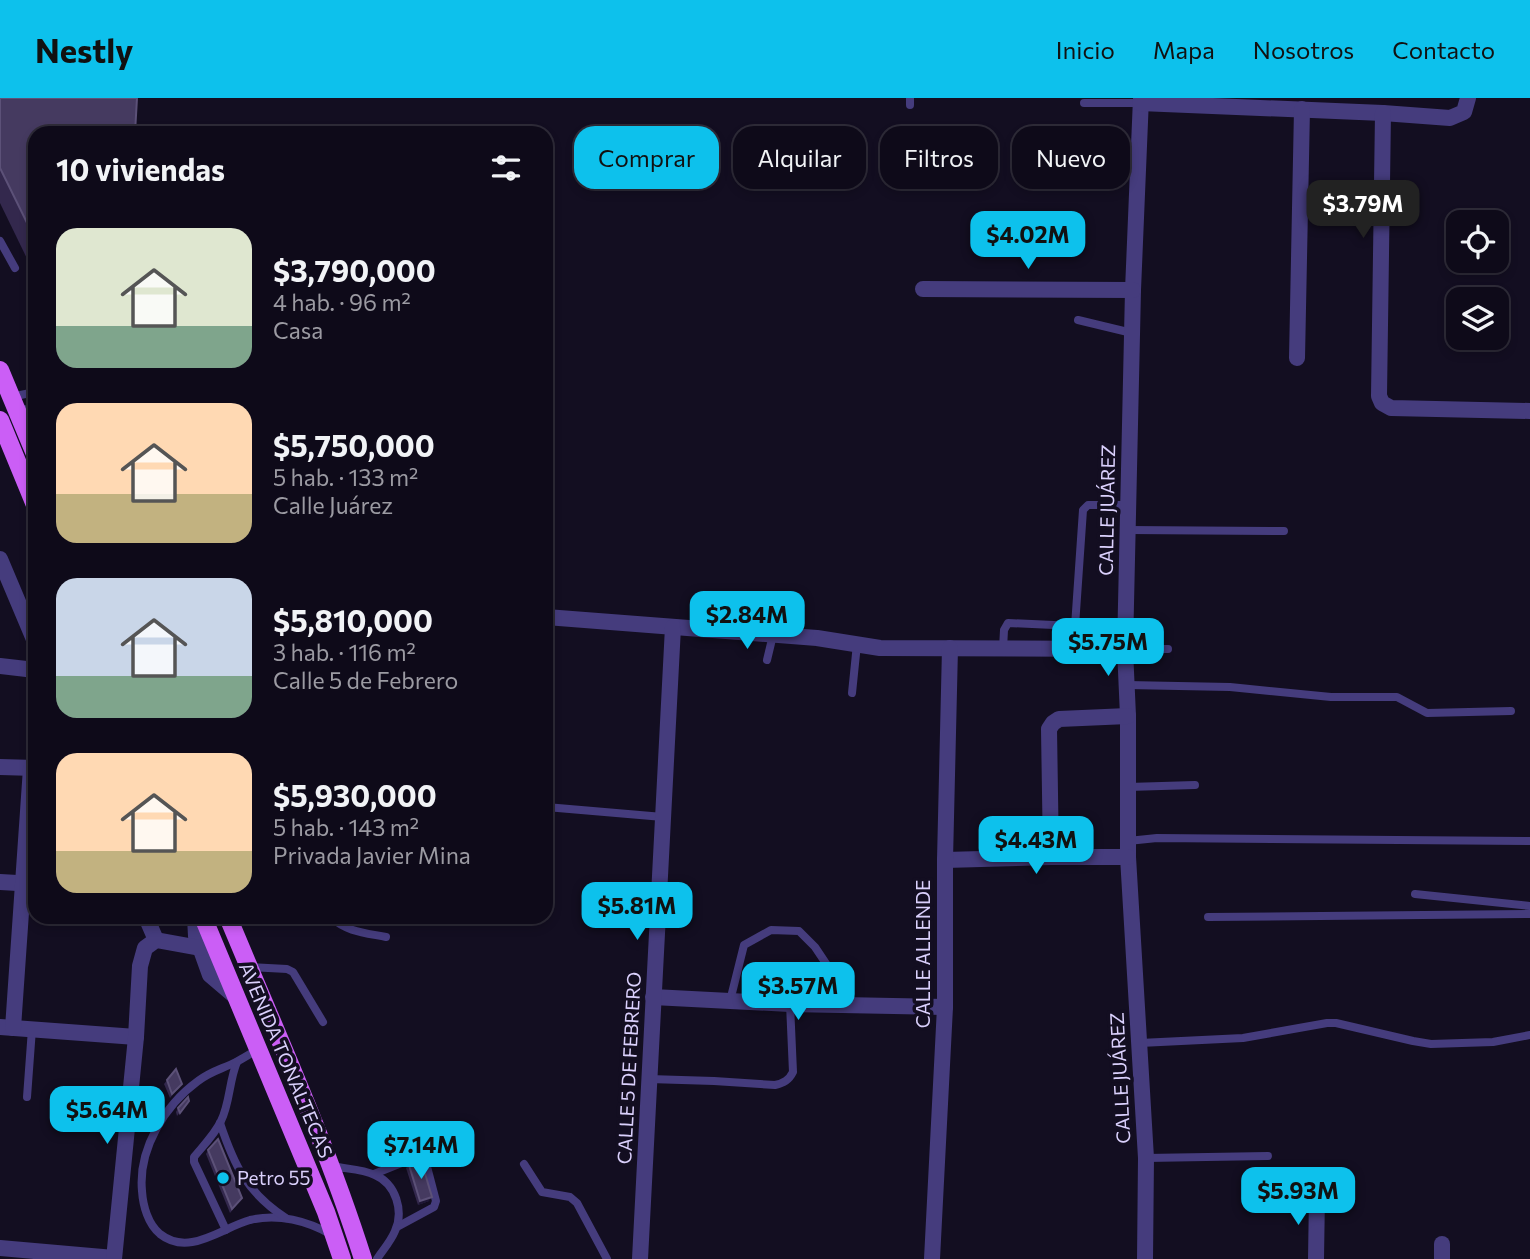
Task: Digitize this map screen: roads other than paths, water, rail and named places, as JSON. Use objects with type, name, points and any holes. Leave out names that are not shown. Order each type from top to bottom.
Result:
[{"type":"main road","points":[[0,370],[28,437]]},
{"type":"main road","points":[[0,420],[28,489]]},
{"type":"main road","name":"AVENIDA TONALTECAS","points":[[206,924],[321,1199],[342,1259]]},
{"type":"main road","name":"AVENIDA TONALTECAS","points":[[231,924],[330,1166],[363,1259]]},
{"type":"street","points":[[1140,101],[1450,118],[1466,105]]},
{"type":"street","name":"CALLE JUÁREZ","points":[[1140,101],[1125,649],[1128,849],[1146,1158],[1145,1259]]},
{"type":"street","points":[[1297,358],[1302,109]]},
{"type":"street","points":[[1384,113],[1379,396],[1382,404],[1391,408],[1530,411]]},
{"type":"street","points":[[923,289],[1133,290]]},
{"type":"street","points":[[1,565],[28,626]]},
{"type":"street","points":[[553,618],[817,638],[880,648],[1125,649]]},
{"type":"street","name":"CALLE 5 DE FEBRERO","points":[[640,1259],[673,627]]},
{"type":"street","name":"CALLE ALLENDE","points":[[932,1259],[945,1007],[944,860],[950,648]]},
{"type":"street","points":[[0,666],[28,669]]},
{"type":"street","points":[[1051,857],[1049,729],[1059,719],[1128,716]]},
{"type":"street","points":[[0,767],[28,768]]},
{"type":"street","points":[[944,860],[1051,857],[1128,849]]},
{"type":"street","points":[[0,882],[28,884]]},
{"type":"street","points":[[28,890],[7,1027],[136,1037]]},
{"type":"street","points":[[149,924],[156,940]]},
{"type":"street","points":[[195,924],[196,936],[210,975],[237,999]]},
{"type":"street","points":[[0,1248],[114,1258],[136,1037],[140,966],[145,948],[156,940],[200,948]]},
{"type":"street","points":[[653,997],[790,1004],[945,1007]]},
{"type":"street","points":[[1316,1259],[1317,1195]]},
{"type":"lane","points":[[1084,103],[1140,101]]},
{"type":"lane","points":[[1130,160],[1138,160]]},
{"type":"lane","points":[[0,241],[15,268]]},
{"type":"lane","points":[[1078,320],[1132,333]]},
{"type":"lane","points":[[13,401],[28,395]]},
{"type":"lane","points":[[13,401],[28,410]]},
{"type":"lane","points":[[1075,626],[1083,510],[1088,505],[1129,505]]},
{"type":"lane","points":[[1128,530],[1284,531]]},
{"type":"lane","points":[[1003,649],[1004,630],[1008,623],[1126,627]]},
{"type":"lane","points":[[768,660],[774,635]]},
{"type":"lane","points":[[852,693],[857,644]]},
{"type":"lane","points":[[1125,649],[1168,649]]},
{"type":"lane","points":[[1127,685],[1230,687],[1331,697],[1397,697],[1427,713],[1511,711]]},
{"type":"lane","points":[[1128,787],[1195,785]]},
{"type":"lane","points":[[553,808],[663,817]]},
{"type":"lane","points":[[1128,849],[1157,838],[1530,841]]},
{"type":"lane","points":[[1415,894],[1530,906]]},
{"type":"lane","points":[[1208,916],[1530,914]]},
{"type":"lane","points":[[338,924],[386,937]]},
{"type":"lane","points":[[730,1001],[744,945],[771,930],[799,931],[830,968],[836,1005]]},
{"type":"lane","points":[[249,967],[293,971],[323,1022]]},
{"type":"lane","points":[[649,1079],[775,1085],[783,1083],[793,1072],[790,1004]]},
{"type":"lane","points":[[1140,1043],[1243,1038],[1327,1023],[1431,1044],[1493,1042],[1530,1035]]},
{"type":"lane","points":[[27,1097],[32,1029]]},
{"type":"lane","points":[[259,1049],[237,1062],[215,1070],[197,1082],[173,1105],[163,1119],[149,1144],[141,1178],[148,1218],[161,1235],[175,1242],[191,1243],[249,1220],[262,1218],[288,1219],[312,1225],[334,1237]]},
{"type":"lane","points":[[226,1230],[194,1157],[220,1123],[237,1062]]},
{"type":"lane","points":[[220,1123],[229,1150],[243,1178],[263,1201],[288,1219]]},
{"type":"lane","points":[[374,1174],[418,1156],[425,1159],[435,1205],[397,1227]]},
{"type":"lane","points":[[1146,1158],[1268,1156]]},
{"type":"lane","points":[[524,1164],[542,1192],[570,1197],[577,1203],[607,1259]]},
{"type":"lane","points":[[330,1166],[374,1174],[387,1183],[396,1196],[399,1211],[397,1227],[377,1259]]},
{"type":"place","name":"Petro 55","points":[[223,1178]]}]
